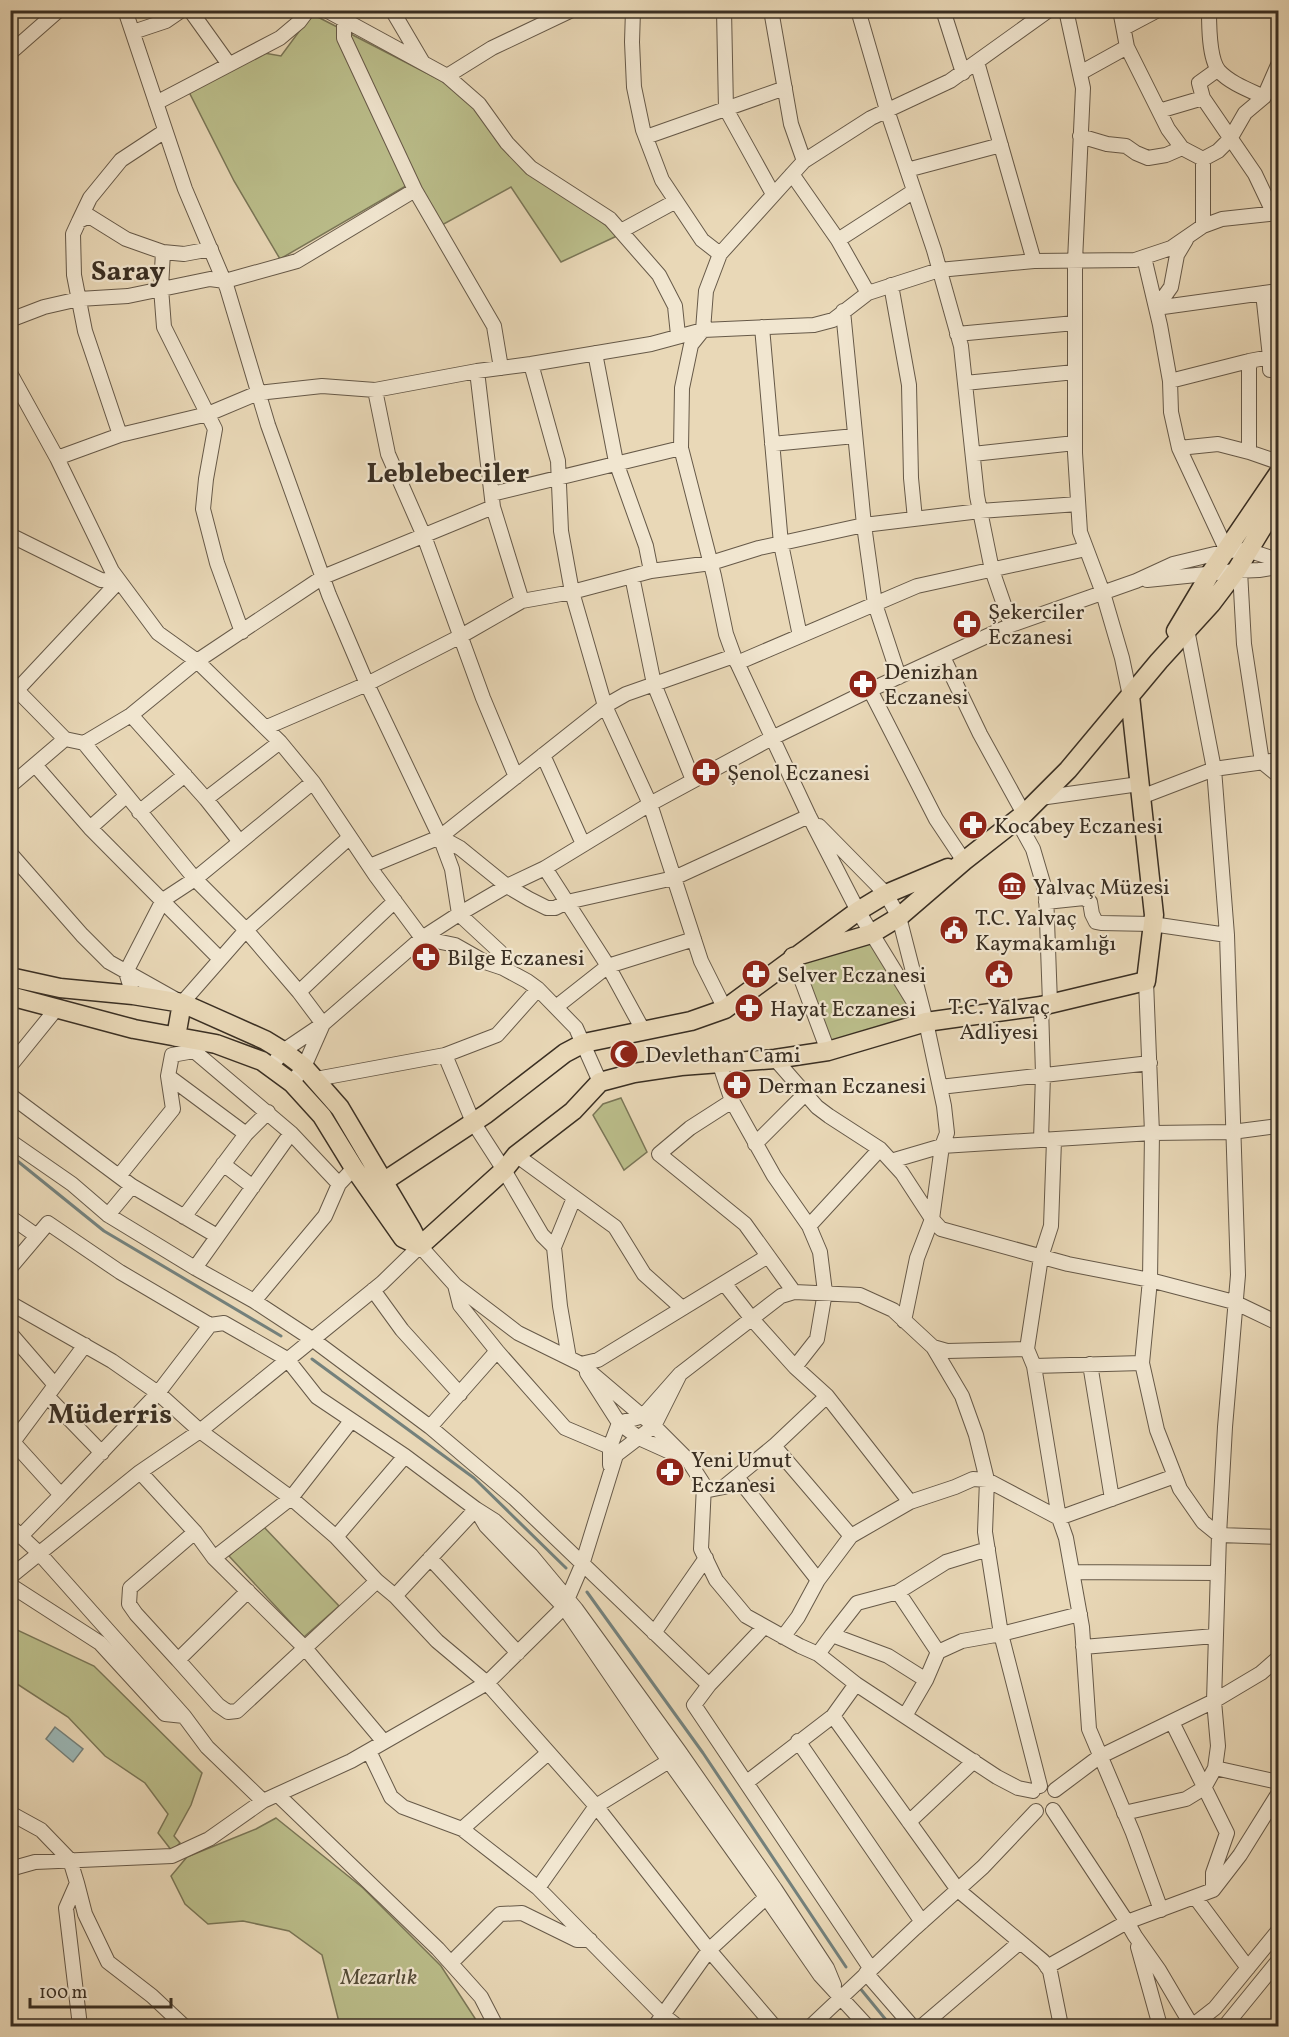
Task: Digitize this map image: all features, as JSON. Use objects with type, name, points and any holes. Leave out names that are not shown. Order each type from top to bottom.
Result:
[{"type":"main road","points":[[794,957],[871,934],[899,917],[1040,798],[1068,770],[1159,661],[1186,624],[1210,574],[1278,474]]},
{"type":"main road","points":[[1186,624],[1211,604],[1238,571],[1247,550],[1278,502]]},
{"type":"main road","points":[[420,1246],[504,1170],[516,1155],[573,1111],[600,1082],[634,1073],[719,1062],[775,1059],[828,1051],[926,1022],[1045,1005],[1146,981],[1154,915],[1130,696]]},
{"type":"main road","points":[[383,1182],[473,1122],[565,1053],[584,1043],[691,1022],[725,1009],[858,911],[886,894],[964,861]]},
{"type":"main road","points":[[10,977],[60,988],[133,995],[182,1004],[265,1040],[283,1051],[310,1073],[340,1108],[420,1246]]},
{"type":"main road","points":[[133,995],[134,1029]]},
{"type":"main road","points":[[10,996],[134,1029],[216,1044],[262,1061],[292,1083],[322,1116],[354,1168],[403,1238],[420,1246]]},
{"type":"main road","points":[[176,1037],[182,1004]]},
{"type":"street","points":[[10,53],[59,10]]},
{"type":"street","points":[[125,10],[185,189],[225,281],[268,425],[323,577],[367,684],[440,837],[452,869],[459,914],[500,952],[503,968]]},
{"type":"street","points":[[133,32],[166,21],[182,10]]},
{"type":"street","points":[[189,10],[228,63]]},
{"type":"street","points":[[156,102],[280,38],[299,22],[308,10]]},
{"type":"street","points":[[326,10],[447,76],[479,104],[507,143],[531,168],[610,219],[659,275],[675,306],[678,335]]},
{"type":"street","points":[[392,10],[423,63]]},
{"type":"street","points":[[447,76],[492,48],[572,10]]},
{"type":"street","points":[[633,10],[634,87],[646,137],[662,180],[702,240],[720,254]]},
{"type":"street","points":[[724,10],[726,109],[773,194]]},
{"type":"street","points":[[771,10],[791,124],[804,161]]},
{"type":"street","points":[[858,10],[961,346],[980,511],[992,570],[1011,625]]},
{"type":"street","points":[[943,10],[963,73]]},
{"type":"street","points":[[926,1022],[858,911],[809,816],[736,660],[726,634],[711,563],[681,448],[682,388],[691,345],[703,330],[706,291],[720,254],[804,161],[871,118],[963,73],[1049,10]]},
{"type":"street","points":[[1066,10],[1083,88],[1074,261],[1074,443],[1080,532],[1103,593],[1122,658],[1130,696]]},
{"type":"street","points":[[1120,10],[1127,47],[1168,129],[1182,148],[1203,159]]},
{"type":"street","points":[[1124,28],[1158,10]]},
{"type":"street","points":[[1209,10],[1208,36],[1218,70],[1242,87],[1264,97]]},
{"type":"street","points":[[344,20],[344,38],[415,190],[494,326],[501,368]]},
{"type":"street","points":[[1080,73],[1127,47]]},
{"type":"street","points":[[977,62],[1034,261]]},
{"type":"street","points":[[1203,159],[1218,151],[1230,139],[1245,113],[1264,97],[1278,65]]},
{"type":"street","points":[[57,458],[120,435],[208,414],[258,393],[322,386],[375,390],[477,371],[651,344],[703,330],[814,325],[833,320],[843,310],[868,293],[939,270],[1034,261],[1135,260],[1171,248],[1203,226],[1222,219],[1276,214],[1255,174],[1203,98],[1199,83],[1218,70]]},
{"type":"street","points":[[646,137],[785,88]]},
{"type":"street","points":[[1159,111],[1203,98]]},
{"type":"street","points":[[120,435],[85,331],[74,275],[73,234],[90,198],[121,160],[165,131]]},
{"type":"street","points":[[1080,136],[1107,144],[1126,146],[1148,158],[1166,155],[1182,148]]},
{"type":"street","points":[[907,170],[1001,145]]},
{"type":"street","points":[[1203,159],[1203,226]]},
{"type":"street","points":[[792,174],[838,240],[868,293]]},
{"type":"street","points":[[10,320],[44,307],[79,299],[128,296],[210,279],[225,281],[297,261],[415,190]]},
{"type":"street","points":[[838,240],[914,191]]},
{"type":"street","points":[[621,231],[676,201]]},
{"type":"street","points":[[79,221],[89,216],[108,230],[126,239],[163,252],[184,254],[211,249]]},
{"type":"street","points":[[1156,308],[1171,287],[1177,255],[1187,236]]},
{"type":"street","points":[[163,252],[161,288],[164,327],[214,429],[203,509],[217,563],[242,632]]},
{"type":"street","points":[[1144,257],[1170,381],[1171,412],[1179,448],[1227,551]]},
{"type":"street","points":[[891,285],[909,385],[911,478],[915,519]]},
{"type":"street","points":[[1156,308],[1278,291]]},
{"type":"street","points":[[1263,293],[1270,370],[1278,369]]},
{"type":"street","points":[[843,310],[864,525],[875,604],[899,677]]},
{"type":"street","points":[[957,334],[1074,323]]},
{"type":"street","points":[[762,327],[781,543],[800,636]]},
{"type":"street","points":[[595,353],[616,462],[646,546],[651,571]]},
{"type":"street","points":[[1170,381],[1270,357]]},
{"type":"street","points":[[1249,361],[1249,452]]},
{"type":"street","points":[[531,364],[558,461],[561,531],[572,592],[604,706],[650,804],[701,961],[725,1009]]},
{"type":"street","points":[[477,371],[492,501],[522,601]]},
{"type":"street","points":[[965,383],[1074,372]]},
{"type":"street","points":[[10,373],[57,458],[112,571],[158,633],[198,661],[280,742],[313,782],[422,938],[455,945],[485,962],[503,968],[538,989],[576,1028],[600,1082]]},
{"type":"street","points":[[375,390],[388,454],[424,536],[483,698],[516,777]]},
{"type":"street","points":[[772,444],[855,436]]},
{"type":"street","points":[[973,454],[1074,443]]},
{"type":"street","points":[[1179,448],[1218,444],[1278,462]]},
{"type":"street","points":[[84,743],[132,715],[198,661],[323,577],[424,536],[492,501],[559,476],[681,448]]},
{"type":"street","points":[[267,727],[367,684],[522,601],[572,592],[651,571],[711,563],[781,543],[864,525],[980,511],[1078,504]]},
{"type":"street","points":[[10,535],[101,580],[119,581]]},
{"type":"street","points":[[370,866],[440,837],[604,706],[626,694],[736,660],[800,636],[917,585],[1086,549]]},
{"type":"street","points":[[271,1067],[283,1051],[323,1024],[422,938],[507,886],[545,868],[650,804],[772,738],[1011,625],[1136,581],[1173,564],[1227,551],[1247,550],[1278,560]]},
{"type":"street","points":[[1136,581],[1278,567]]},
{"type":"street","points":[[1238,571],[1244,644],[1262,762],[1278,775]]},
{"type":"street","points":[[632,576],[654,684],[693,780]]},
{"type":"street","points":[[119,581],[14,686],[65,739],[84,743],[195,879],[246,930],[323,1024]]},
{"type":"street","points":[[1124,1813],[1186,1799],[1204,1788],[1215,1768],[1218,1746],[1214,1701],[1219,1535],[1234,1302],[1238,1275],[1227,935],[1214,769],[1186,624]]},
{"type":"street","points":[[943,657],[1020,817],[1033,849],[1046,893],[1044,1074],[1051,1226],[1041,1257],[1028,1349],[1034,1366],[1059,1518],[1066,1538],[1080,1614],[1089,1729],[1161,1910]]},
{"type":"street","points":[[870,690],[936,819],[964,861]]},
{"type":"street","points":[[132,715],[206,799],[240,842]]},
{"type":"street","points":[[10,786],[65,739]]},
{"type":"street","points":[[206,799],[280,742]]},
{"type":"street","points":[[543,755],[583,844]]},
{"type":"street","points":[[1040,798],[1140,790],[1214,769],[1278,760]]},
{"type":"street","points":[[35,765],[90,828],[220,959]]},
{"type":"street","points":[[139,812],[185,775]]},
{"type":"street","points":[[133,995],[126,972],[163,900],[195,879],[313,782]]},
{"type":"street","points":[[90,828],[126,796]]},
{"type":"street","points":[[440,837],[460,848],[507,886],[547,908],[555,908],[567,902],[674,878],[809,816]]},
{"type":"street","points":[[809,816],[886,894],[899,917],[926,1022],[944,1106],[947,1133],[942,1146],[932,1220],[917,1258],[904,1321]]},
{"type":"street","points":[[10,853],[82,935],[109,962],[182,1004],[246,930],[350,837]]},
{"type":"street","points":[[545,868],[608,966],[642,1030]]},
{"type":"street","points":[[1046,902],[1084,898],[1090,902],[1096,922],[1152,924],[1227,935]]},
{"type":"street","points":[[299,992],[395,901]]},
{"type":"street","points":[[556,1007],[608,966],[694,939]]},
{"type":"street","points":[[794,957],[828,1051]]},
{"type":"street","points":[[1146,981],[1152,1133],[1150,1280],[1142,1363],[1157,1430],[1180,1489],[1203,1522],[1219,1535],[1278,1537]]},
{"type":"street","points":[[292,1083],[310,1073],[445,1055],[497,1035],[538,989]]},
{"type":"street","points":[[10,1066],[57,1008]]},
{"type":"street","points":[[310,1073],[323,1024]]},
{"type":"street","points":[[119,1176],[173,1109],[168,1076],[172,1055],[194,1051],[291,1133],[339,1184]]},
{"type":"street","points":[[445,1055],[473,1122],[542,1235],[554,1247]]},
{"type":"street","points":[[775,1059],[805,1094],[829,1116],[879,1149],[891,1161],[902,1173],[932,1220],[941,1229],[1041,1257],[1150,1280],[1234,1302],[1278,1323]]},
{"type":"street","points":[[719,1062],[732,1101],[774,1176],[809,1226],[820,1252],[825,1292],[817,1339],[795,1367]]},
{"type":"street","points":[[940,1087],[1150,1063]]},
{"type":"street","points":[[168,1076],[246,1134]]},
{"type":"street","points":[[755,1144],[805,1094]]},
{"type":"street","points":[[10,1095],[132,1186],[217,1236]]},
{"type":"street","points":[[732,1101],[690,1128],[659,1154],[745,1224],[794,1292]]},
{"type":"street","points":[[184,1217],[246,1134],[268,1112]]},
{"type":"street","points":[[891,1161],[942,1146],[1152,1133],[1232,1132],[1278,1126]]},
{"type":"street","points":[[195,1268],[291,1133]]},
{"type":"street","points":[[10,1141],[72,1184],[108,1215],[254,1301],[312,1339],[430,1427],[515,1499],[709,1685]]},
{"type":"street","points":[[809,1226],[879,1149]]},
{"type":"street","points":[[516,1155],[615,1227],[644,1274],[682,1308]]},
{"type":"street","points":[[223,1164],[252,1187]]},
{"type":"street","points":[[254,1301],[325,1216],[339,1184],[354,1168]]},
{"type":"street","points":[[108,1215],[132,1186]]},
{"type":"street","points":[[574,1198],[554,1247],[560,1306],[575,1361],[619,1423],[639,1438],[688,1460]]},
{"type":"street","points":[[10,1217],[37,1236]]},
{"type":"street","points":[[10,1268],[48,1223],[120,1272],[210,1325],[224,1323],[287,1359],[317,1397],[405,1456],[495,1521],[531,1554],[771,1893],[827,1968],[840,1998],[867,2026]]},
{"type":"street","points":[[10,1577],[140,1472],[200,1431],[373,1290],[420,1246],[455,1285],[518,1333],[575,1361],[643,1416],[688,1460],[704,1485],[701,1549],[716,1580],[746,1616],[818,1654],[856,1684],[997,1777],[1018,1788],[1036,1789],[1048,1786],[1055,1790],[1058,1803],[1053,1810],[1045,1814],[1036,1811],[1031,1804],[1030,1796],[1036,1789]]},
{"type":"street","points":[[575,1361],[598,1360],[768,1256]]},
{"type":"street","points":[[724,1283],[752,1319],[795,1367],[826,1396],[910,1502]]},
{"type":"street","points":[[455,1285],[460,1305],[565,1428],[613,1451]]},
{"type":"street","points":[[373,1290],[402,1330],[460,1394]]},
{"type":"street","points":[[619,1423],[643,1416],[680,1374],[781,1296],[794,1292],[860,1295],[893,1310],[933,1347],[962,1396],[976,1435],[987,1480],[986,1532],[1001,1634],[1036,1789]]},
{"type":"street","points":[[10,1304],[85,1345],[158,1393],[200,1431],[291,1498],[336,1537],[437,1641],[487,1683],[596,1806],[709,1950],[774,2026]]},
{"type":"street","points":[[210,1325],[158,1393],[102,1454],[61,1496],[15,1532],[39,1553],[184,1716],[207,1747],[264,1801]]},
{"type":"street","points":[[10,1333],[51,1391],[102,1454]]},
{"type":"street","points":[[61,1496],[12,1444],[85,1345]]},
{"type":"street","points":[[933,1347],[947,1351],[1028,1349]]},
{"type":"street","points":[[430,1427],[497,1351]]},
{"type":"street","points":[[1034,1366],[1142,1363]]},
{"type":"street","points":[[1090,1364],[1112,1499]]},
{"type":"street","points":[[613,1451],[639,1438],[654,1426],[680,1374]]},
{"type":"street","points":[[704,1491],[724,1487],[737,1477],[774,1446],[826,1396]]},
{"type":"street","points":[[214,1558],[291,1498],[351,1421]]},
{"type":"street","points":[[10,1869],[35,1862],[172,1856],[209,1839],[264,1801],[351,1761],[487,1683],[565,1603],[582,1565],[610,1478],[619,1423]]},
{"type":"street","points":[[774,1446],[850,1536]]},
{"type":"street","points":[[336,1537],[405,1456]]},
{"type":"street","points":[[140,1472],[195,1532],[214,1558],[304,1648],[384,1742]]},
{"type":"street","points":[[783,1637],[798,1617],[818,1580],[850,1536],[910,1502],[973,1479],[987,1480],[1059,1518],[1175,1476]]},
{"type":"street","points":[[737,1477],[818,1580]]},
{"type":"street","points":[[394,1596],[476,1509]]},
{"type":"street","points":[[195,1532],[130,1588],[129,1604],[218,1705],[228,1712],[237,1711],[377,1581]]},
{"type":"street","points":[[818,1654],[857,1603],[898,1592],[945,1562],[988,1549]]},
{"type":"street","points":[[430,1558],[518,1653]]},
{"type":"street","points":[[654,1633],[705,1558]]},
{"type":"street","points":[[1072,1572],[1218,1573]]},
{"type":"street","points":[[10,1585],[100,1643],[165,1714],[184,1716]]},
{"type":"street","points":[[178,1660],[248,1591]]},
{"type":"street","points":[[898,1592],[938,1652]]},
{"type":"street","points":[[905,1716],[926,1680],[938,1652],[962,1641],[1001,1634],[1080,1614]]},
{"type":"street","points":[[764,1627],[709,1685],[694,1705],[747,1782],[869,1971],[912,2026]]},
{"type":"street","points":[[832,1635],[888,1656],[926,1680]]},
{"type":"street","points":[[1083,1647],[1215,1636]]},
{"type":"street","points":[[1055,1790],[1100,1757],[1214,1701],[1261,1673],[1278,1658]]},
{"type":"street","points":[[747,1782],[833,1716],[856,1684]]},
{"type":"street","points":[[833,1716],[958,1890],[1020,1942],[1050,1971],[1061,2026]]},
{"type":"street","points":[[1172,1722],[1227,1833],[1213,1873],[1213,1890]]},
{"type":"street","points":[[798,1742],[922,1922]]},
{"type":"street","points":[[369,1751],[391,1797],[404,1807],[462,1829],[538,1888],[590,1940],[659,2021],[677,2026]]},
{"type":"street","points":[[462,1829],[548,1753]]},
{"type":"street","points":[[538,1888],[596,1806],[674,1756]]},
{"type":"street","points":[[909,1822],[974,1761]]},
{"type":"street","points":[[1215,1768],[1278,1782]]},
{"type":"street","points":[[1047,1967],[1127,1922],[1213,1890],[1240,1855],[1278,1794]]},
{"type":"street","points":[[278,1795],[438,1949],[481,1997],[496,2026]]},
{"type":"street","points":[[1053,1810],[1135,1936],[1160,1970],[1192,2026],[1215,2008],[1278,1931]]},
{"type":"street","points":[[811,2026],[983,1868],[1036,1811]]},
{"type":"street","points":[[10,1813],[41,1830],[70,1860],[85,1914],[108,1962],[152,1996],[184,2026]]},
{"type":"street","points":[[77,1884],[66,1908],[80,2026]]},
{"type":"street","points":[[659,2021],[709,1950],[771,1893]]},
{"type":"street","points":[[1195,1897],[1248,1968]]},
{"type":"street","points":[[451,1963],[500,1914],[522,1913],[578,1940],[590,1940]]},
{"type":"street","points":[[1135,1936],[1160,2026]]},
{"type":"street","points":[[922,2026],[1020,1942]]},
{"type":"street","points":[[1226,2026],[1278,1961]]},
{"type":"green space","points":[[312,14],[440,80],[468,98],[521,163],[619,235],[561,262],[511,187],[442,225],[416,180],[280,259],[234,181],[189,92],[264,53],[281,56]]},
{"type":"green space","points":[[871,934],[926,1022],[828,1051],[793,957]]},
{"type":"green space","points":[[621,1098],[647,1152],[624,1170],[593,1115],[603,1104]]},
{"type":"green space","points":[[262,1525],[339,1606],[304,1637],[229,1556]]},
{"type":"green space","points":[[10,1623],[17,1630],[94,1666],[202,1773],[191,1805],[174,1836],[180,1843],[172,1851],[158,1833],[168,1814],[145,1783],[105,1756],[68,1717],[11,1680]]},
{"type":"green space","name":"Mezarlık","points":[[276,1818],[363,1888],[441,1966],[480,2026],[340,2026],[322,1955],[289,1931],[243,1921],[208,1924],[185,1904],[171,1876],[187,1857],[256,1829]]},
{"type":"water","points":[[55,1727],[83,1749],[73,1762],[46,1739]]},
{"type":"waterway","points":[[10,1155],[104,1231],[281,1336]]},
{"type":"waterway","points":[[312,1359],[474,1478],[566,1568]]},
{"type":"waterway","points":[[587,1592],[703,1753],[846,1967]]},
{"type":"waterway","points":[[859,1987],[891,2026]]},
{"type":"place","name":"Şekerciler Eczanesi","points":[[967,624]]},
{"type":"place","name":"Denizhan Eczanesi","points":[[863,684]]},
{"type":"place","name":"Şenol Eczanesi","points":[[706,772]]},
{"type":"place","name":"Kocabey Eczanesi","points":[[973,825]]},
{"type":"place","name":"Yalvaç Müzesi","points":[[1012,886]]},
{"type":"place","name":"T.C. Yalvaç Kaymakamlığı","points":[[954,930]]},
{"type":"place","name":"Bilge Eczanesi","points":[[426,957]]},
{"type":"place","name":"Selver Eczanesi","points":[[756,974]]},
{"type":"place","name":"T.C. Yalvaç Adliyesi","points":[[999,974]]},
{"type":"place","name":"Hayat Eczanesi","points":[[749,1008]]},
{"type":"place","name":"Devlethan Cami","points":[[624,1054]]},
{"type":"place","name":"Derman Eczanesi","points":[[737,1085]]},
{"type":"place","name":"Yeni Umut Eczanesi","points":[[670,1472]]},
{"type":"district","name":"Saray","points":[[128,270]]},
{"type":"district","name":"Leblebeciler","points":[[448,472]]},
{"type":"district","name":"Müderris","points":[[110,1413]]}]
